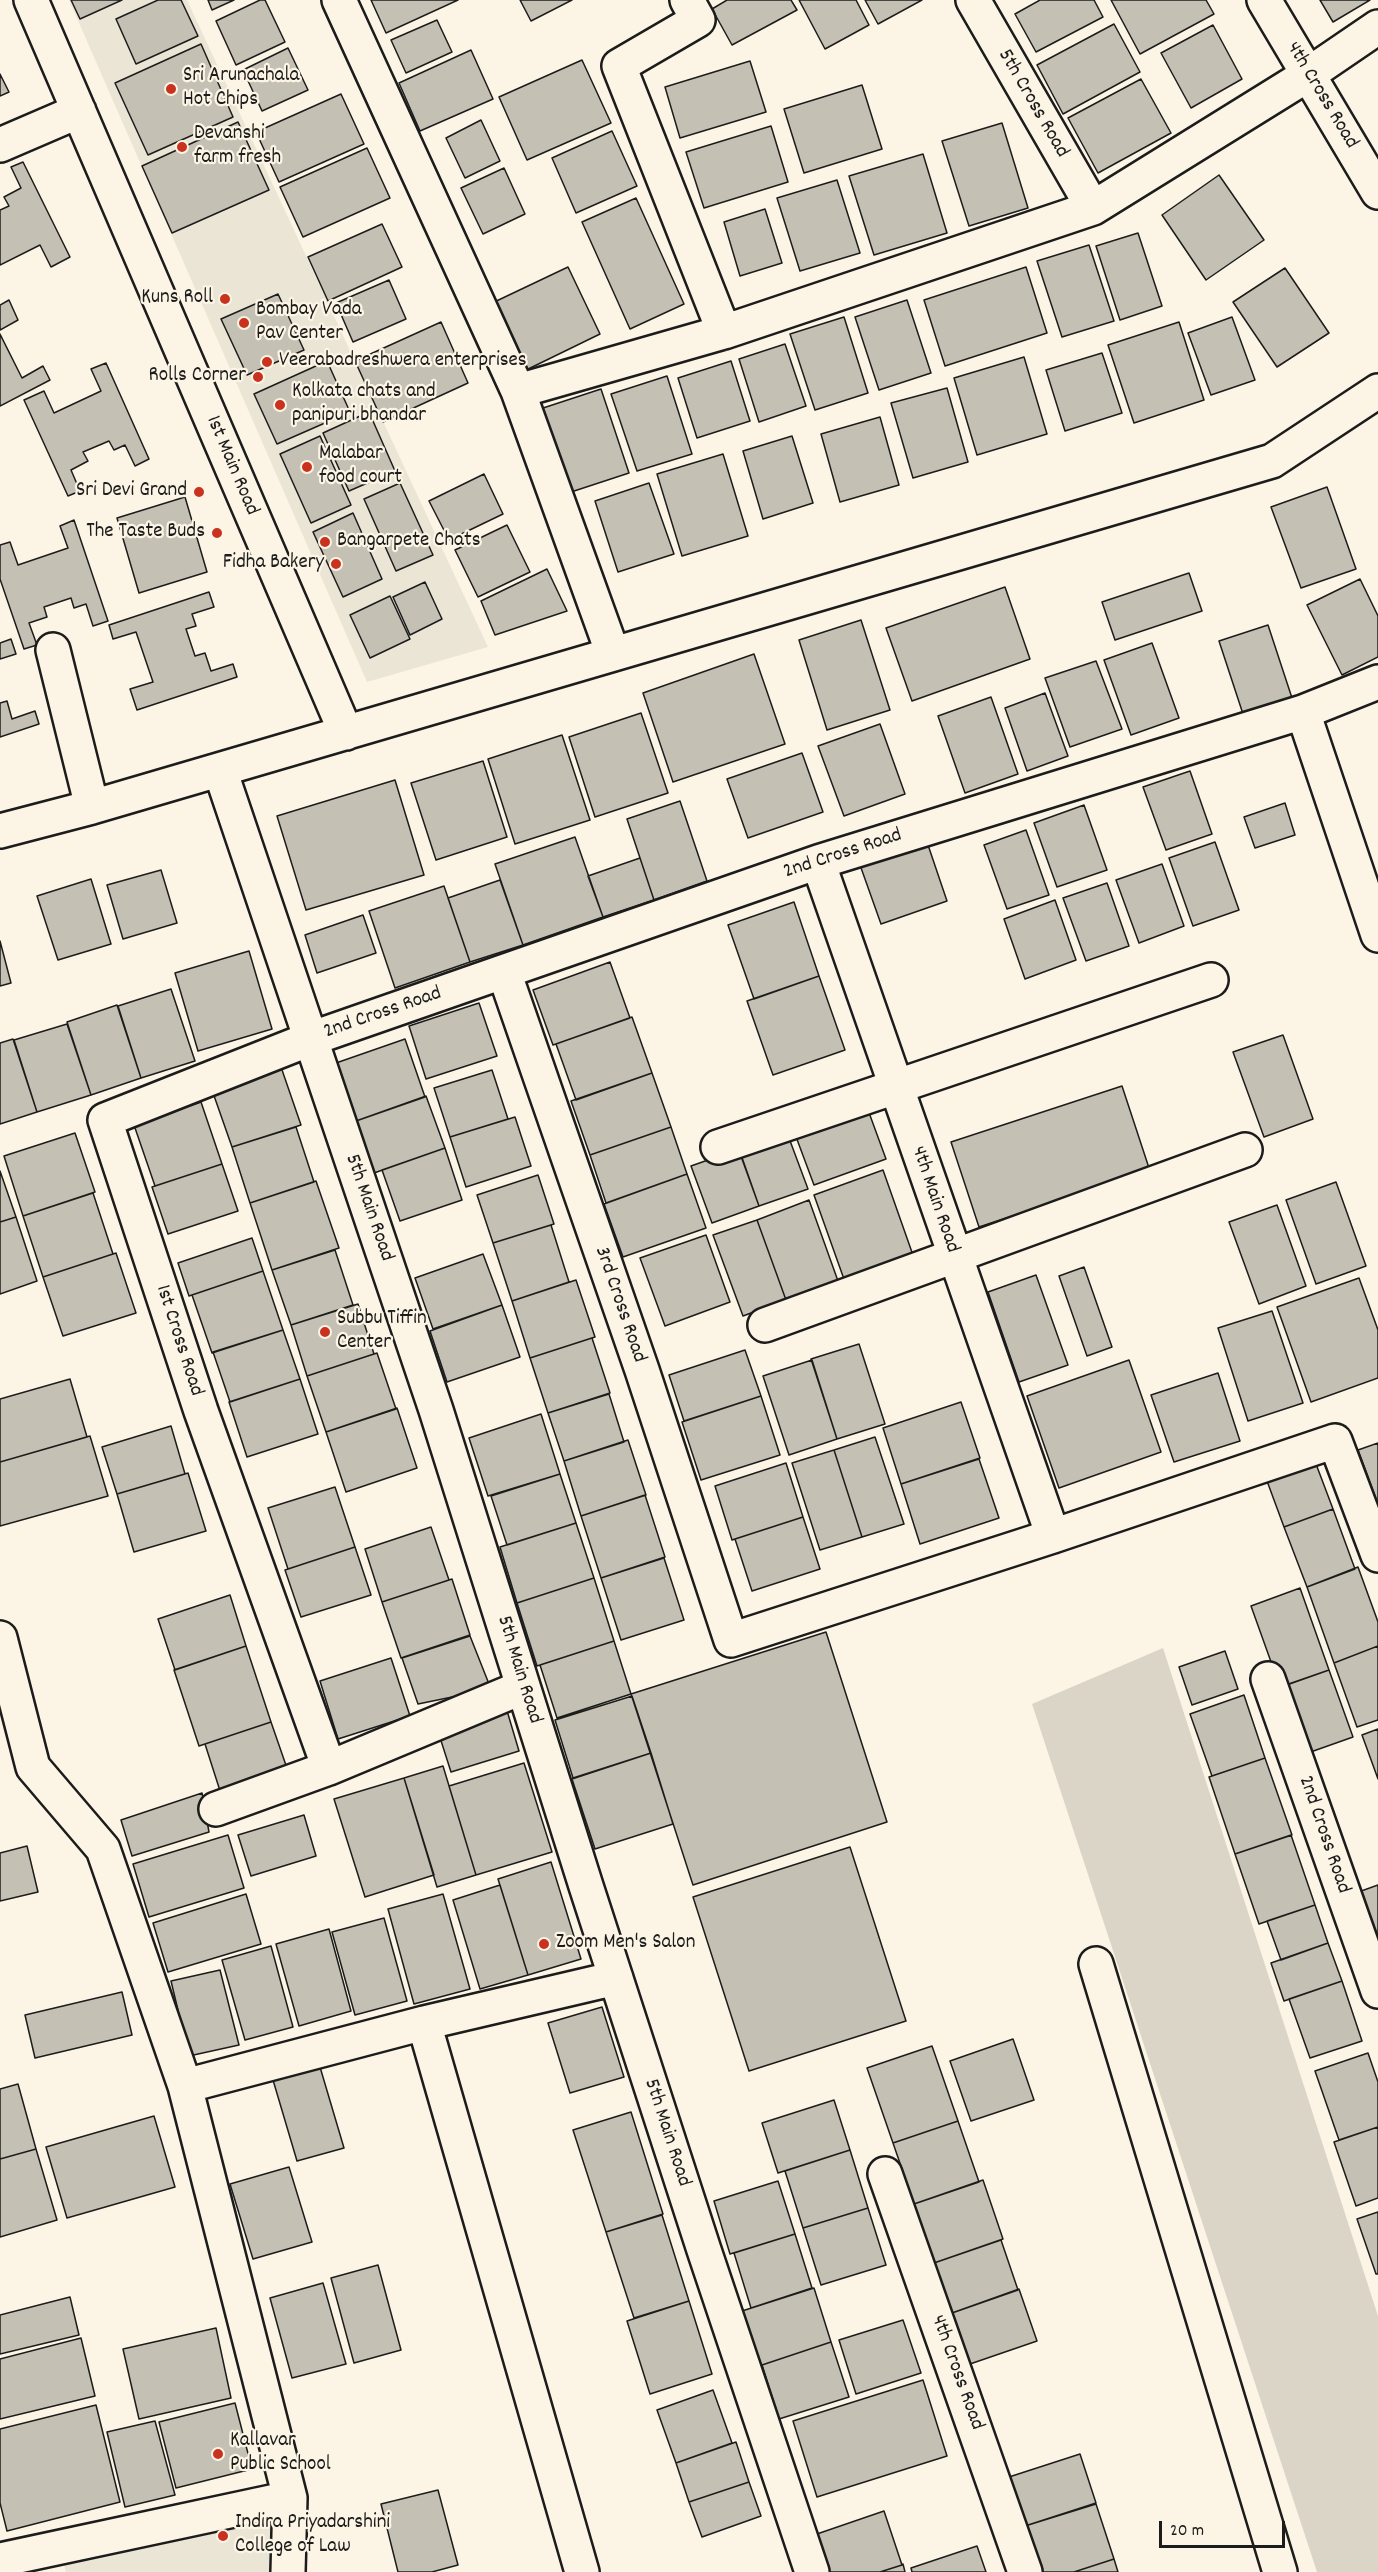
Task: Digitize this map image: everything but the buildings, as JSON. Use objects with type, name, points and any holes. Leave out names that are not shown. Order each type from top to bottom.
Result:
[{"type":"street","name":"1st Main Road","points":[[31,0],[346,732]]},
{"type":"street","points":[[339,0],[518,390],[613,654]]},
{"type":"street","points":[[687,0],[698,20],[619,66],[724,332]]},
{"type":"street","name":"5th Cross Road","points":[[973,0],[1093,208]]},
{"type":"street","name":"4th Cross Road","points":[[1264,0],[1378,192]]},
{"type":"street","points":[[518,390],[724,332],[1093,208],[1309,74],[1378,27]]},
{"type":"street","points":[[0,145],[79,111]]},
{"type":"street","points":[[0,831],[220,770],[1272,462],[1378,391]]},
{"type":"street","points":[[53,650],[92,807]]},
{"type":"street","name":"2nd Cross Road","points":[[310,1039],[818,862],[1303,712],[1378,681]]},
{"type":"street","points":[[1303,712],[1378,935]]},
{"type":"street","name":"5th Main Road","points":[[220,770],[436,1410],[616,1978],[812,2572]]},
{"type":"street","name":"4th Main Road","points":[[818,862],[953,1257],[1053,1536]]},
{"type":"street","name":"3rd Cross Road","points":[[504,972],[638,1359],[731,1640],[1053,1536]]},
{"type":"street","points":[[718,1147],[1211,980]]},
{"type":"street","name":"1st Cross Road","points":[[310,1039],[105,1120],[201,1411],[329,1768]]},
{"type":"street","points":[[765,1325],[1245,1150]]},
{"type":"street","points":[[1053,1536],[1335,1441],[1378,1555]]},
{"type":"street","points":[[0,1638],[33,1767],[103,1849],[185,2086],[290,2498],[288,2572]]},
{"type":"street","name":"2nd Cross Road","points":[[1268,1679],[1378,1991]]},
{"type":"street","points":[[216,1809],[329,1768],[523,1688]]},
{"type":"street","points":[[1096,1964],[1280,2572]]},
{"type":"street","points":[[185,2086],[424,2023],[616,1978]]},
{"type":"street","points":[[424,2023],[582,2572]]},
{"type":"street","name":"4th Cross Road","points":[[885,2174],[997,2486],[1025,2572]]},
{"type":"street","points":[[0,2560],[290,2498]]},
{"type":"shaded area","points":[[69,0],[187,0],[488,647],[367,682]]},
{"type":"shaded area","points":[[1163,1648],[1378,2316],[1378,2572],[1317,2572],[1032,1704]]},
{"type":"shaded area","name":"Indira Priyadarshini College of Law","points":[[278,2507],[274,2572],[66,2572],[64,2565]]},
{"type":"place","name":"Sri Arunachala Hot Chips","points":[[171,89]]},
{"type":"place","name":"Devanshi farm fresh","points":[[182,147]]},
{"type":"place","name":"Kuns Roll","points":[[225,299]]},
{"type":"place","name":"Bombay Vada Pav Center","points":[[244,323]]},
{"type":"place","name":"Veerabadreshwera enterprises","points":[[267,362]]},
{"type":"place","name":"Rolls Corner","points":[[258,377]]},
{"type":"place","name":"Kolkata chats and panipuri bhandar","points":[[280,405]]},
{"type":"place","name":"Malabar food court","points":[[307,467]]},
{"type":"place","name":"Sri Devi Grand","points":[[199,492]]},
{"type":"place","name":"The Taste Buds","points":[[217,533]]},
{"type":"place","name":"Bangarpete Chats","points":[[325,542]]},
{"type":"place","name":"Fidha Bakery","points":[[336,564]]},
{"type":"place","name":"Subbu Tiffin Center","points":[[325,1332]]},
{"type":"place","name":"Zoom Men's Salon","points":[[544,1944]]},
{"type":"place","name":"Kallavar Public School","points":[[218,2454]]},
{"type":"place","name":"Indira Priyadarshini College of Law","points":[[223,2536]]}]
